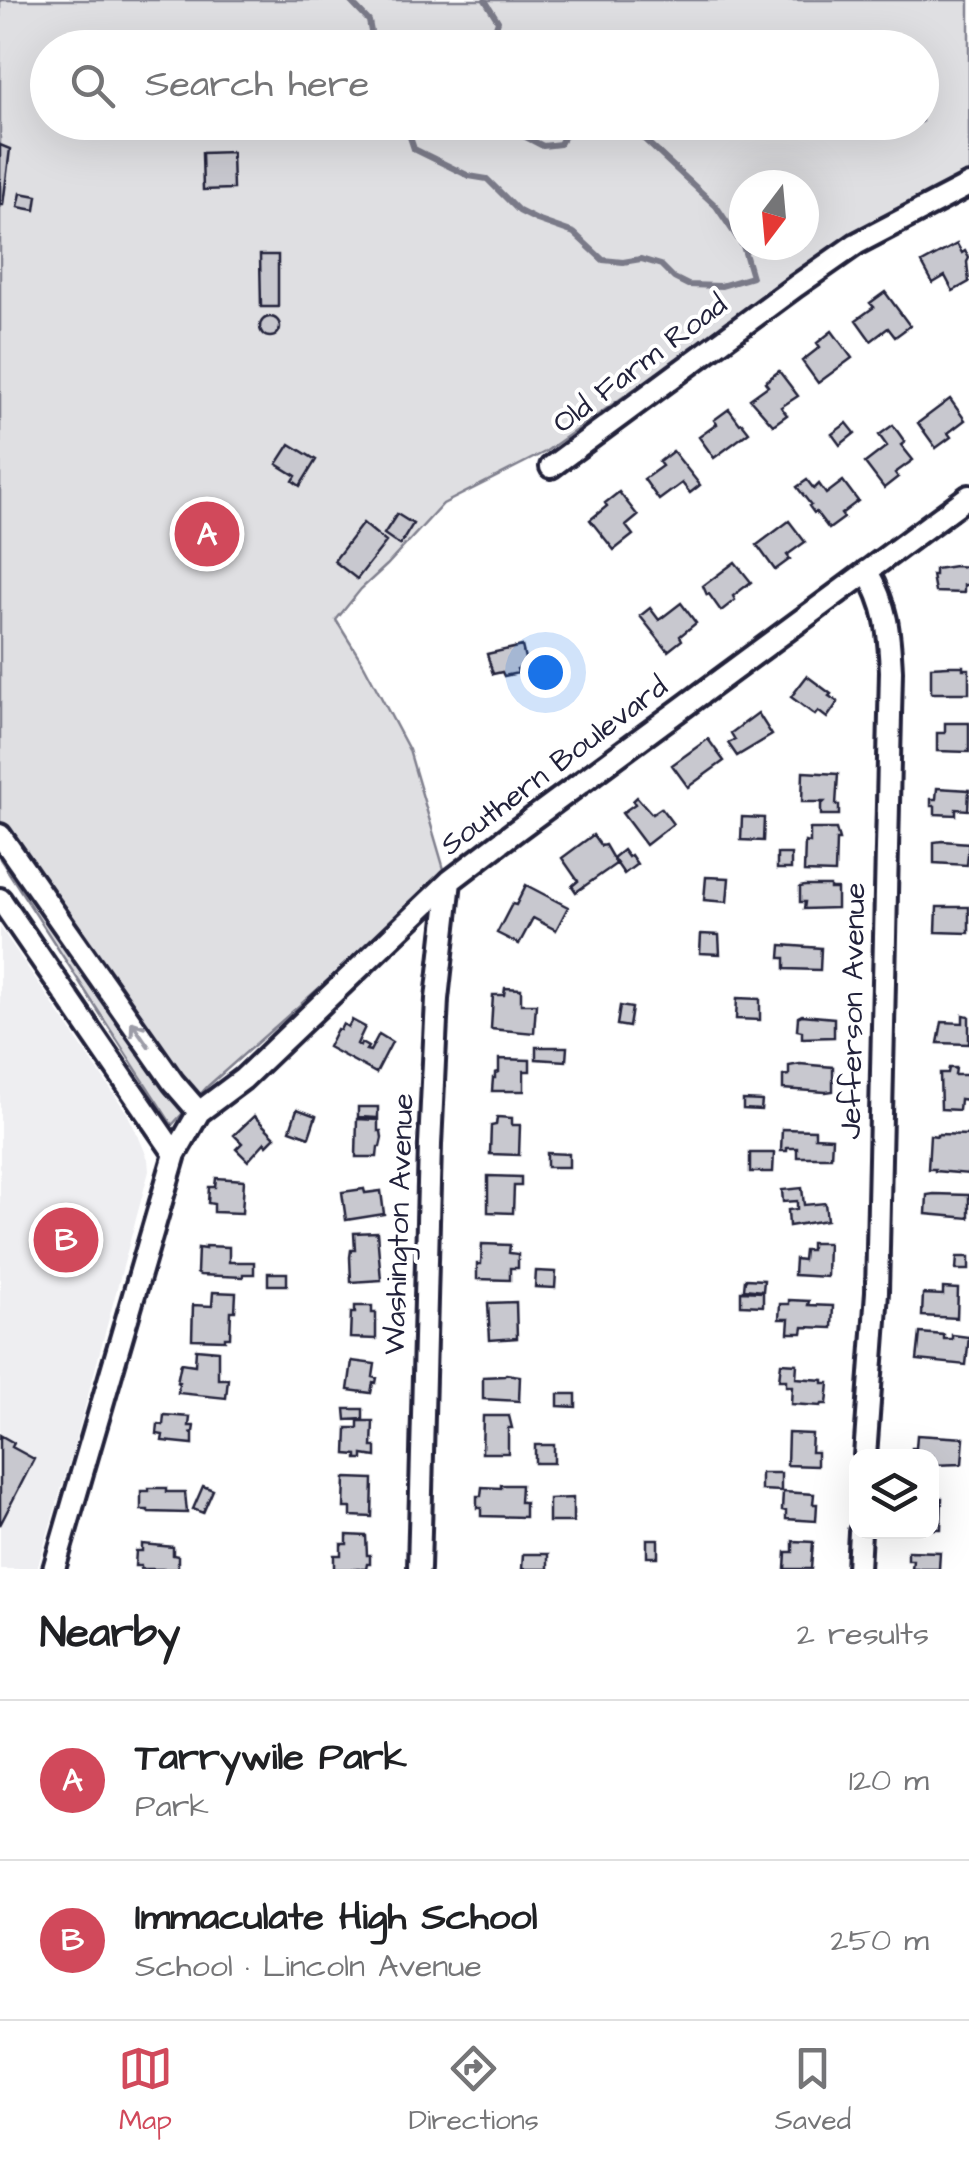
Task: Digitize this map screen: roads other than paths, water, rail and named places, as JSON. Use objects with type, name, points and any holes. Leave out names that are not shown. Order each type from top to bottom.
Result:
[{"type":"street","name":"Old Farm Road","points":[[551,468],[856,244],[969,186]]},
{"type":"street","name":"Southern Boulevard","points":[[54,1569],[175,1154],[199,1112],[243,1079],[450,881],[969,496]]},
{"type":"street","name":"Jefferson Avenue","points":[[866,1449],[876,1292],[891,671],[889,632],[881,597],[867,571]]},
{"type":"street","points":[[0,834],[173,1082],[199,1112]]},
{"type":"street","name":"Washington Avenue","points":[[419,1569],[436,998],[450,881]]},
{"type":"street","points":[[0,899],[175,1154]]},
{"type":"street","points":[[858,1569],[860,1539]]},
{"type":"waterway","points":[[485,0],[498,21],[495,30]]},
{"type":"waterway","points":[[350,1],[369,21],[371,30]]},
{"type":"waterway","points":[[411,140],[414,149],[469,176],[487,179],[519,211],[574,233],[603,260],[641,259],[661,265],[688,285],[721,286],[752,277],[743,246],[716,206],[645,140]]},
{"type":"waterway","points":[[532,140],[543,146],[560,144],[562,140]]},
{"type":"place","name":"Tarrywile Park","points":[[207,534]]},
{"type":"place","name":"Immaculate High School","points":[[66,1240]]}]
